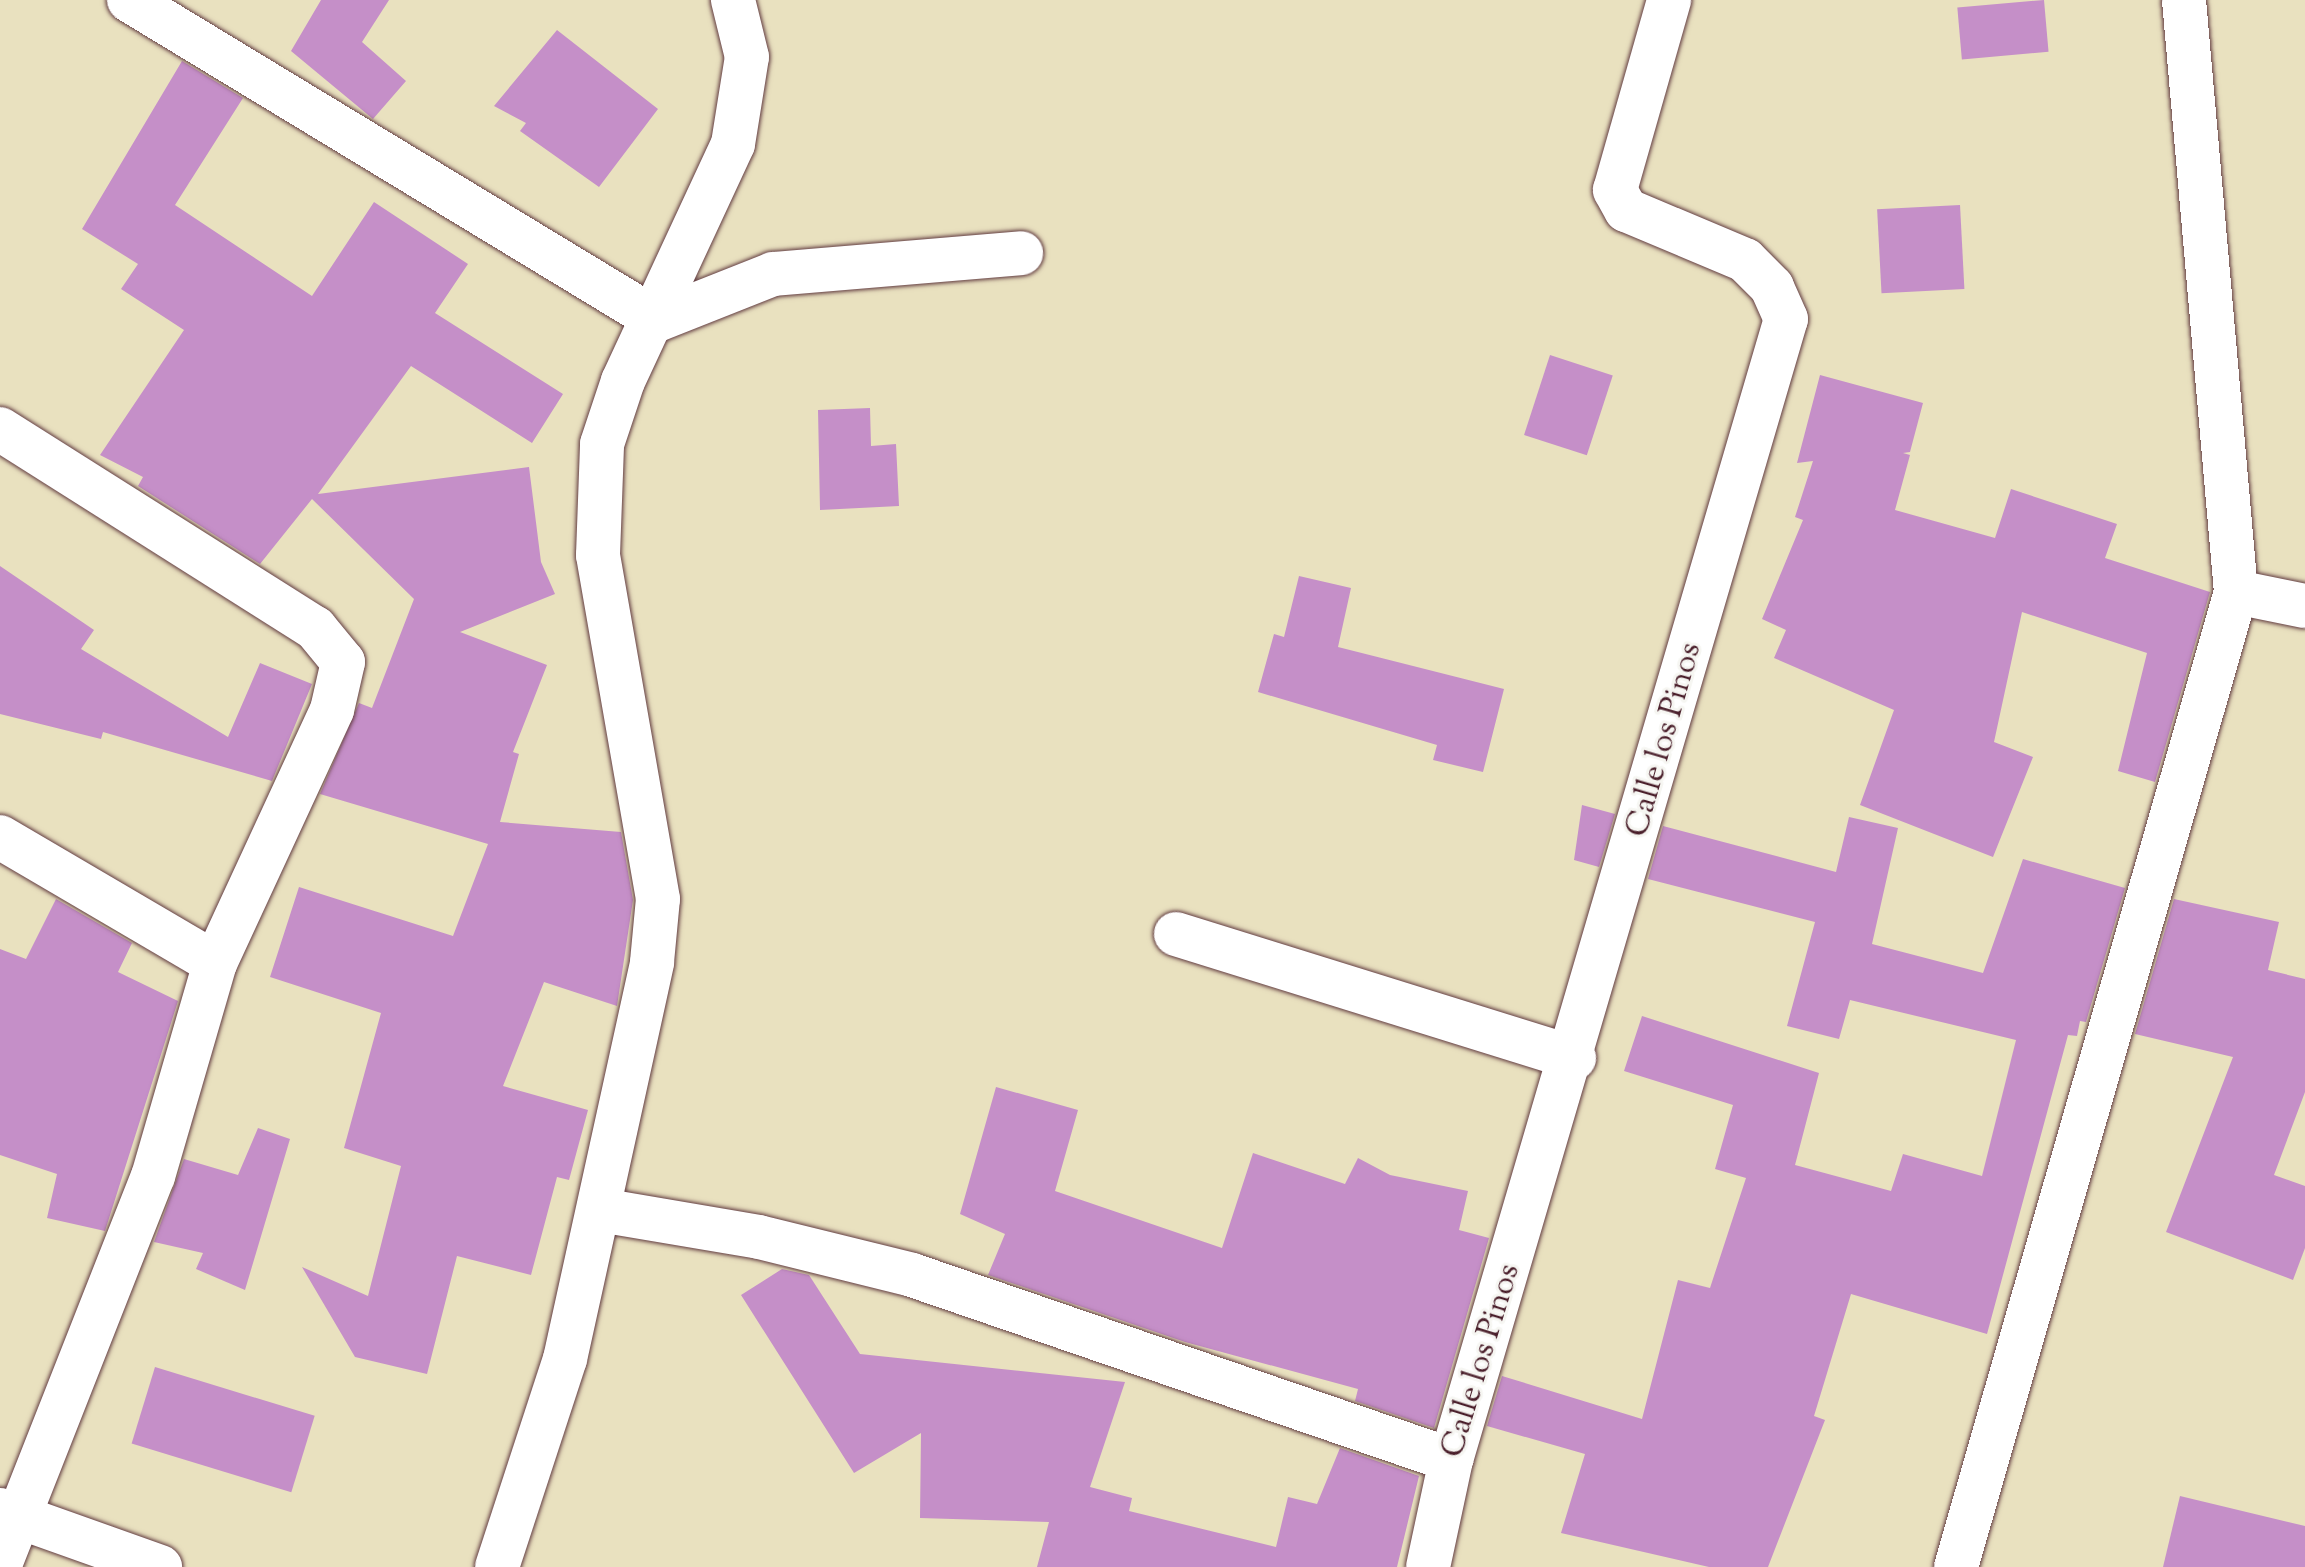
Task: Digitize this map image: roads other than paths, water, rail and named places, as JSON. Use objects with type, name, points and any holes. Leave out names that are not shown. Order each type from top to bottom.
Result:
[{"type":"street","points":[[129,0],[657,320]]},
{"type":"street","points":[[497,1567],[565,1359],[600,1210],[658,899],[598,555],[602,444],[623,381],[657,320],[733,144],[747,57],[733,0]]},
{"type":"street","name":"Calle los Pinos","points":[[1428,1567],[1451,1460],[1574,1058],[1786,319],[1772,287],[1745,260],[1626,210],[1615,190],[1669,0]]},
{"type":"street","points":[[1956,1567],[2236,592],[2184,0]]},
{"type":"street","points":[[657,320],[773,274],[1021,253]]},
{"type":"street","points":[[0,429],[315,628],[343,662],[332,710],[215,963],[153,1176],[10,1516],[0,1565]]},
{"type":"street","points":[[2236,592],[2305,606]]},
{"type":"street","points":[[0,837],[215,963]]},
{"type":"street","points":[[1176,934],[1574,1058]]},
{"type":"street","points":[[600,1210],[759,1237],[912,1275],[1451,1460]]},
{"type":"street","points":[[10,1516],[160,1567]]}]
